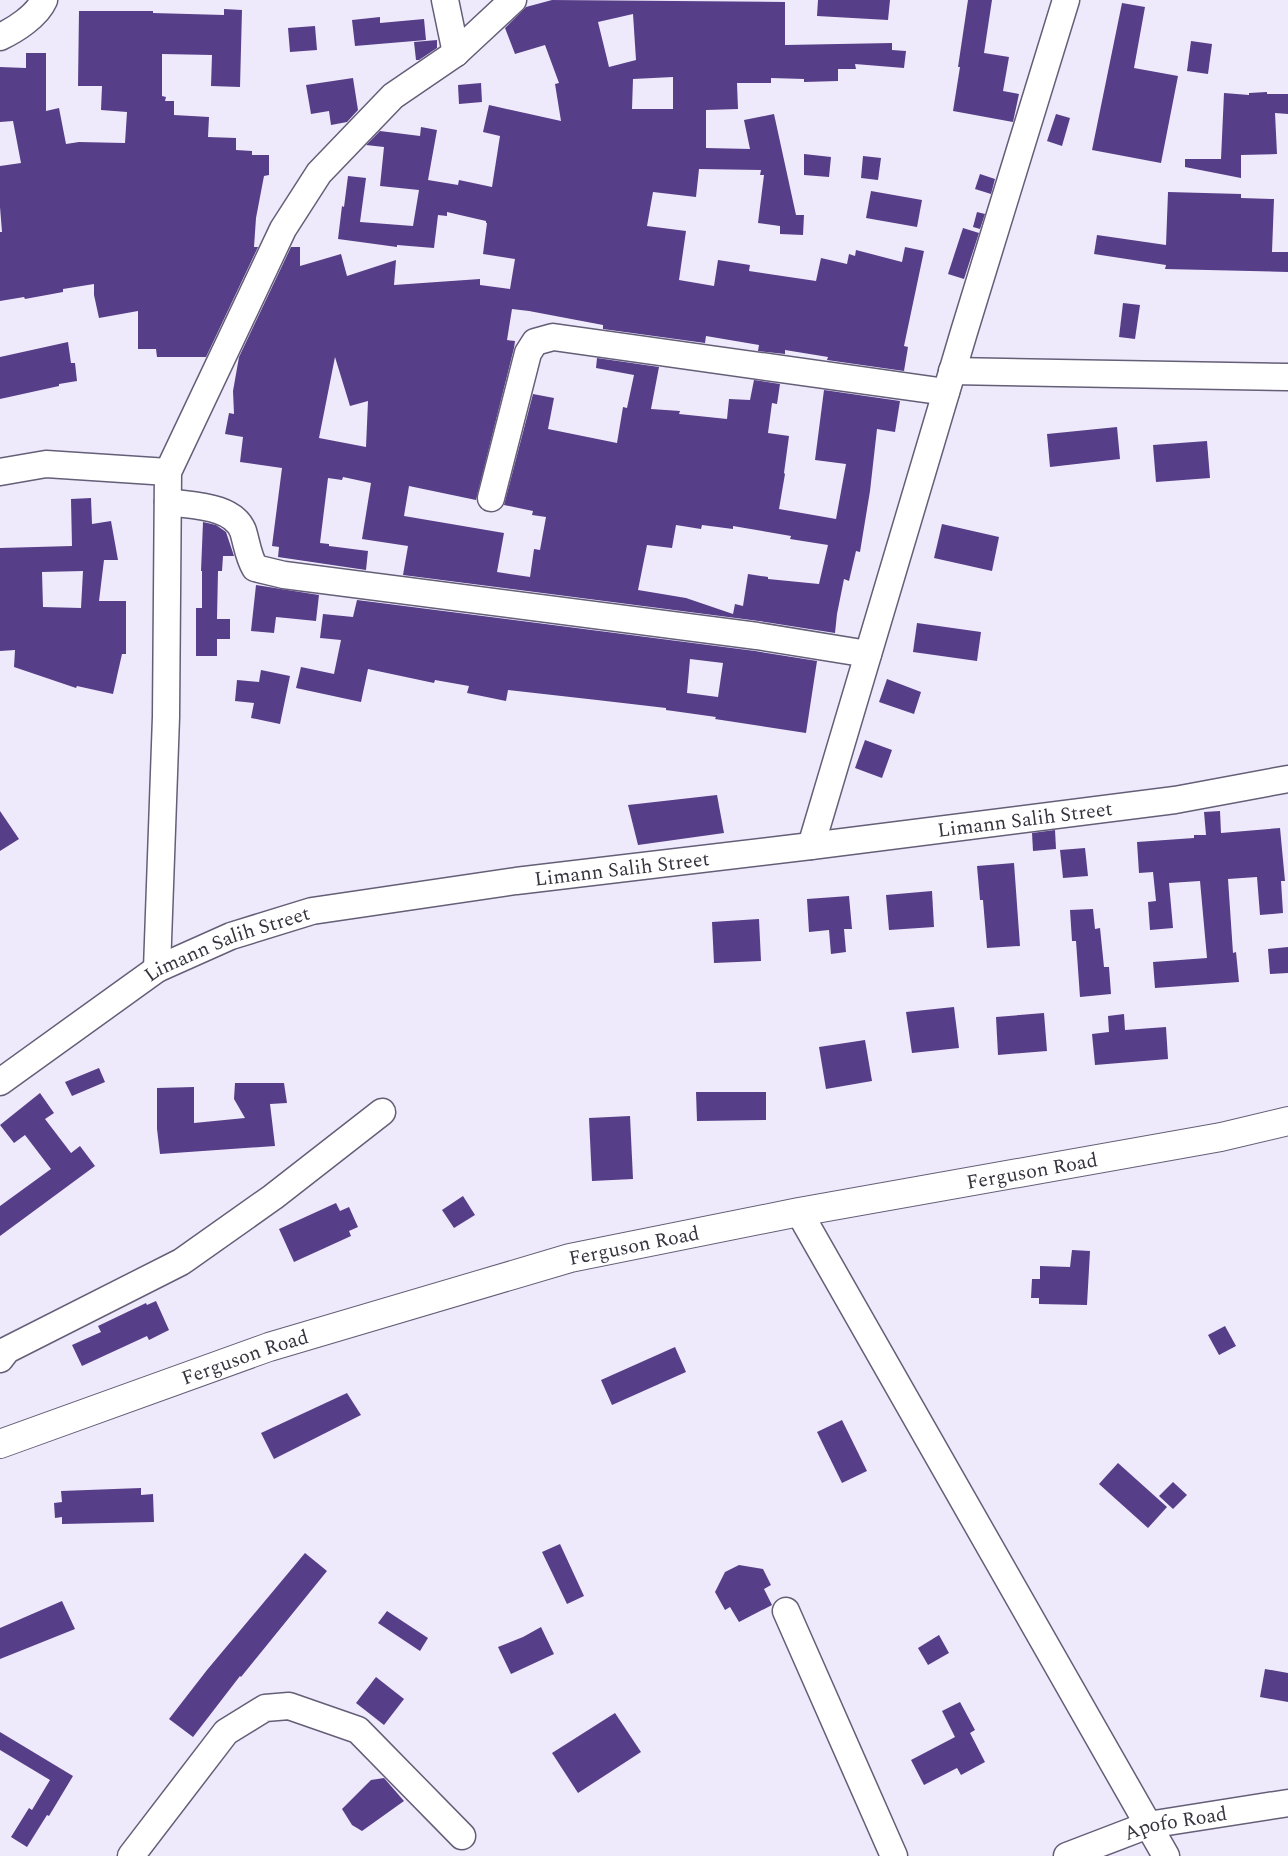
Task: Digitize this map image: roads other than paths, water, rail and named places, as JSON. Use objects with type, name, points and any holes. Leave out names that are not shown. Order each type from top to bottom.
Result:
[{"type":"highway","name":"Ferguson Road","points":[[0,1444],[270,1347],[570,1258],[799,1212],[1221,1137],[1288,1121]]},
{"type":"street","points":[[0,37],[16,30],[41,6],[44,0]]},
{"type":"street","points":[[445,0],[456,52]]},
{"type":"street","points":[[157,969],[166,717],[168,472],[283,229],[319,173],[393,96],[456,52],[513,0]]},
{"type":"street","points":[[811,846],[949,382],[1066,0]]},
{"type":"street","points":[[491,498],[528,353],[535,342],[553,337],[949,382],[1288,377]]},
{"type":"street","points":[[0,472],[46,464],[168,472]]},
{"type":"street","points":[[168,502],[223,511],[235,518],[242,530],[249,557],[255,568],[284,575],[757,636],[868,654]]},
{"type":"street","name":"Limann Salih Street","points":[[0,1082],[157,969],[231,936],[312,911],[516,881],[1175,800],[1288,779]]},
{"type":"street","points":[[0,1359],[7,1350],[181,1262],[273,1197],[382,1112]]},
{"type":"street","points":[[799,1212],[1166,1856]]},
{"type":"street","points":[[786,1611],[894,1856]]},
{"type":"street","points":[[131,1856],[226,1732],[265,1708],[289,1706],[358,1730],[462,1836]]},
{"type":"street","name":"Apofo Road","points":[[1067,1856],[1148,1824],[1288,1803]]}]
